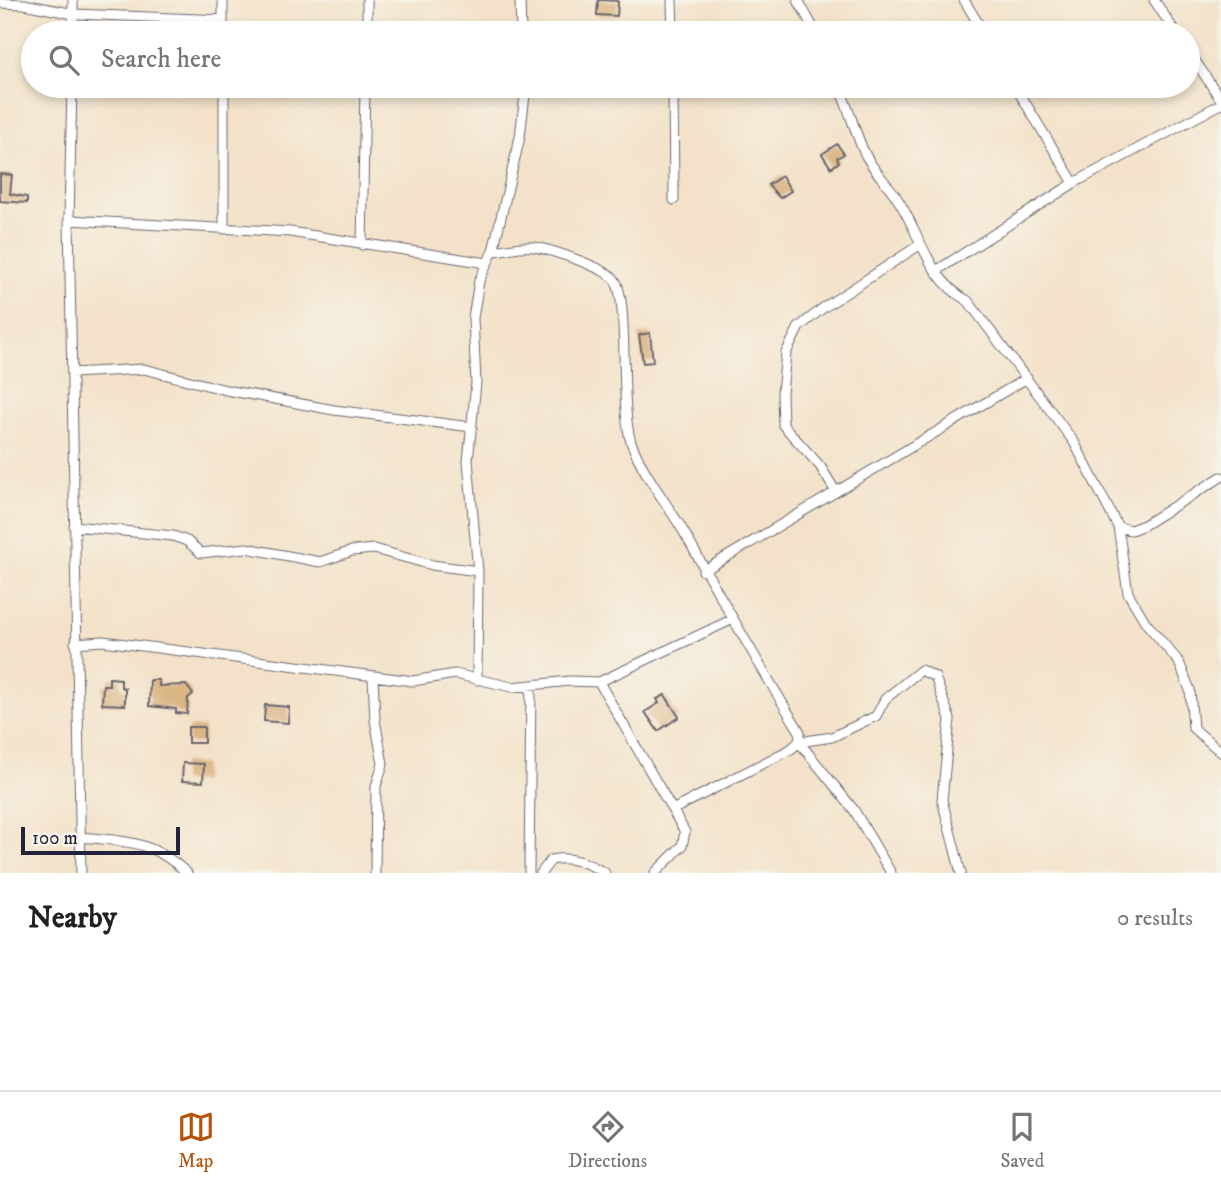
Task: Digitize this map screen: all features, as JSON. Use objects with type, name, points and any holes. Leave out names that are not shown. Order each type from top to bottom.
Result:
[{"type":"street","points":[[73,0],[74,21]]},
{"type":"street","points":[[0,3],[24,4],[74,14],[223,20],[223,0]]},
{"type":"street","points":[[366,21],[367,0]]},
{"type":"street","points":[[520,0],[521,21]]},
{"type":"street","points":[[672,0],[673,21]]},
{"type":"street","points":[[798,0],[809,21]]},
{"type":"street","points":[[964,0],[977,21]]},
{"type":"street","points":[[1154,0],[1168,21]]},
{"type":"street","points":[[936,271],[1074,183],[1221,102],[1200,69]]},
{"type":"street","points":[[72,98],[69,220],[81,873]]},
{"type":"street","points":[[223,98],[224,229]]},
{"type":"street","points":[[362,245],[366,98]]},
{"type":"street","points":[[477,680],[478,571],[468,461],[476,383],[473,318],[479,281],[493,251],[520,136],[525,98]]},
{"type":"street","points":[[673,98],[674,200]]},
{"type":"street","points":[[844,98],[864,152],[877,175],[893,192],[936,271],[950,291],[968,301],[1074,442],[1118,527],[1128,593],[1146,622],[1179,662],[1190,690],[1193,728],[1221,751]]},
{"type":"street","points":[[1023,98],[1074,183]]},
{"type":"street","points":[[69,220],[290,232],[487,263]]},
{"type":"street","points":[[836,492],[820,467],[783,425],[782,393],[786,352],[799,327],[823,308],[921,244]]},
{"type":"street","points":[[493,251],[534,247],[600,270],[614,279],[622,300],[622,371],[631,440],[650,481],[685,534],[731,620],[800,732],[799,743],[854,810],[891,873]]},
{"type":"street","points":[[72,373],[144,369],[226,390],[334,410],[472,427]]},
{"type":"street","points":[[703,571],[1027,378]]},
{"type":"street","points":[[1118,527],[1131,530],[1144,525],[1221,477]]},
{"type":"street","points":[[74,526],[173,536],[187,541],[201,553],[246,548],[320,562],[352,551],[374,549],[432,565],[478,571]]},
{"type":"street","points":[[75,643],[103,641],[413,681],[455,674],[512,687],[531,687],[570,681],[599,682],[731,620]]},
{"type":"street","points":[[674,809],[799,743],[831,737],[876,716],[885,699],[921,670],[935,677],[950,719],[942,800],[961,873]]},
{"type":"street","points":[[373,676],[375,720],[383,764],[376,786],[375,873]]},
{"type":"street","points":[[599,682],[685,832],[682,846],[655,873]]},
{"type":"street","points":[[529,873],[531,687]]},
{"type":"street","points":[[79,837],[138,842],[160,850],[187,873]]},
{"type":"street","points":[[541,873],[551,860],[566,858],[591,865],[605,873]]},
{"type":"building","points":[[598,0],[618,1],[617,16],[597,15]]},
{"type":"building","points":[[837,144],[844,154],[837,158],[839,162],[831,168],[822,154]]},
{"type":"building","points":[[0,174],[12,175],[10,194],[27,197],[27,203],[0,201]]},
{"type":"building","points":[[782,176],[791,191],[780,198],[768,185]]},
{"type":"building","points":[[650,333],[653,362],[643,363],[639,335]]},
{"type":"building","points":[[109,678],[121,679],[121,687],[125,688],[125,705],[102,704],[103,685],[109,685]]},
{"type":"building","points":[[150,680],[159,680],[159,686],[186,685],[193,694],[188,698],[187,714],[176,713],[176,709],[149,706]]},
{"type":"building","points":[[665,695],[679,717],[658,731],[645,712],[659,703],[657,699]]},
{"type":"building","points":[[265,705],[289,707],[288,723],[264,721]]},
{"type":"building","points":[[188,727],[204,727],[204,743],[188,743]]},
{"type":"building","points":[[183,763],[204,764],[203,782],[182,781]]}]
